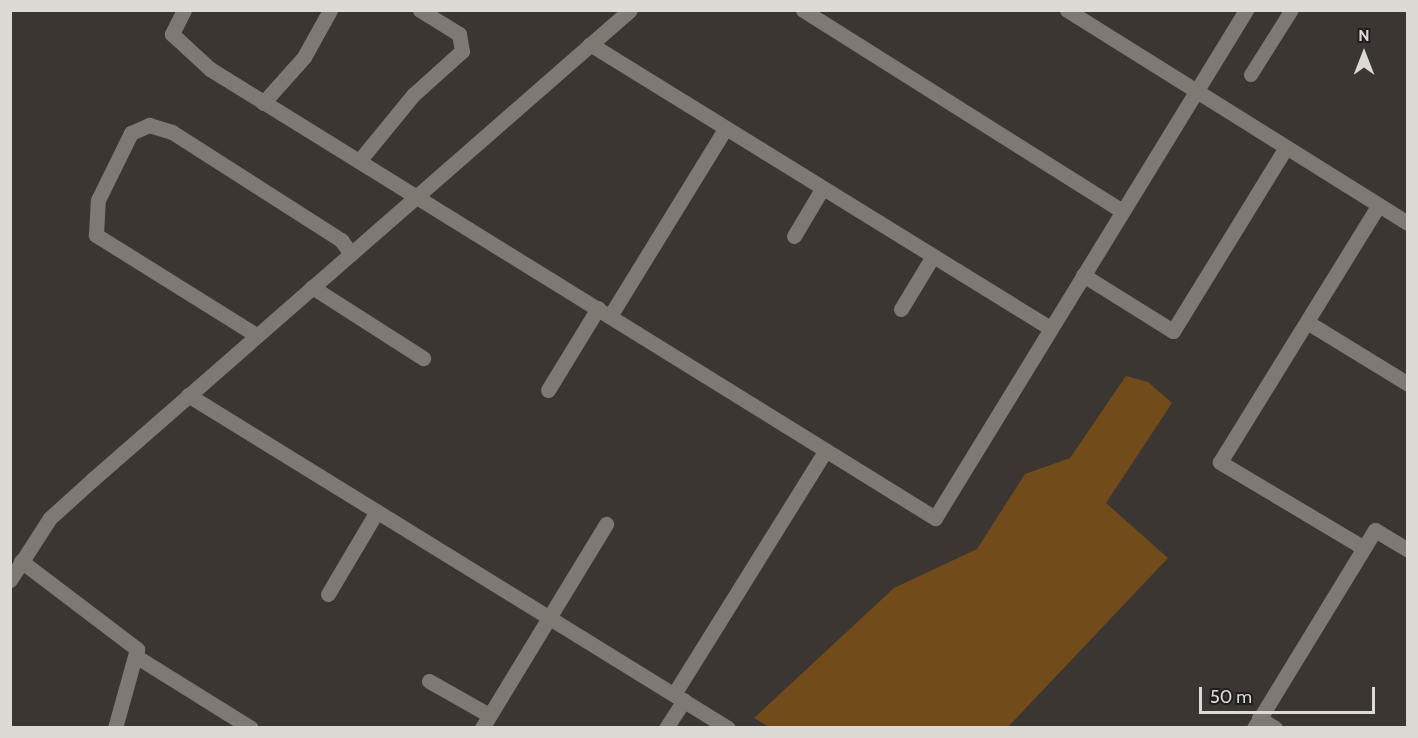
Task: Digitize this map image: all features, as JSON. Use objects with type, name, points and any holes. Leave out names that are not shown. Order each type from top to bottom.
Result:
[{"type":"street","points":[[184,10],[172,34],[210,69],[935,518],[1246,10]]},
{"type":"street","points":[[262,103],[304,57],[330,10]]},
{"type":"street","points":[[359,161],[413,95],[462,51],[459,34],[420,10]]},
{"type":"street","points":[[10,580],[50,518],[630,10]]},
{"type":"street","points":[[803,10],[1122,211]]},
{"type":"street","points":[[1067,10],[1197,90],[1285,149],[1407,223]]},
{"type":"street","points":[[590,44],[1050,328]]},
{"type":"street","points":[[256,336],[96,235],[98,200],[131,133],[149,124],[172,132],[341,240],[351,254]]},
{"type":"street","points":[[548,390],[604,312],[725,129]]},
{"type":"street","points":[[1083,275],[1173,331],[1285,149]]},
{"type":"street","points":[[794,236],[822,189]]},
{"type":"street","points":[[1364,548],[1220,462],[1379,205]]},
{"type":"street","points":[[901,309],[933,256]]},
{"type":"street","points":[[312,287],[423,358]]},
{"type":"street","points":[[1307,322],[1407,384]]},
{"type":"street","points":[[188,395],[728,728]]},
{"type":"street","points":[[666,728],[679,697],[826,450]]},
{"type":"street","points":[[328,594],[377,511]]},
{"type":"street","points":[[429,681],[486,721],[606,524]]},
{"type":"street","points":[[1275,728],[1257,723],[1375,530],[1407,550]]},
{"type":"street","points":[[21,561],[137,649],[137,657],[116,728]]},
{"type":"street","points":[[137,657],[251,728]]},
{"type":"lane","points":[[1251,75],[1292,10]]},
{"type":"shaded area","points":[[1126,376],[1148,382],[1172,403],[1106,503],[1168,558],[1008,727],[771,728],[754,718],[894,588],[977,549],[1025,474],[1070,458]]}]
